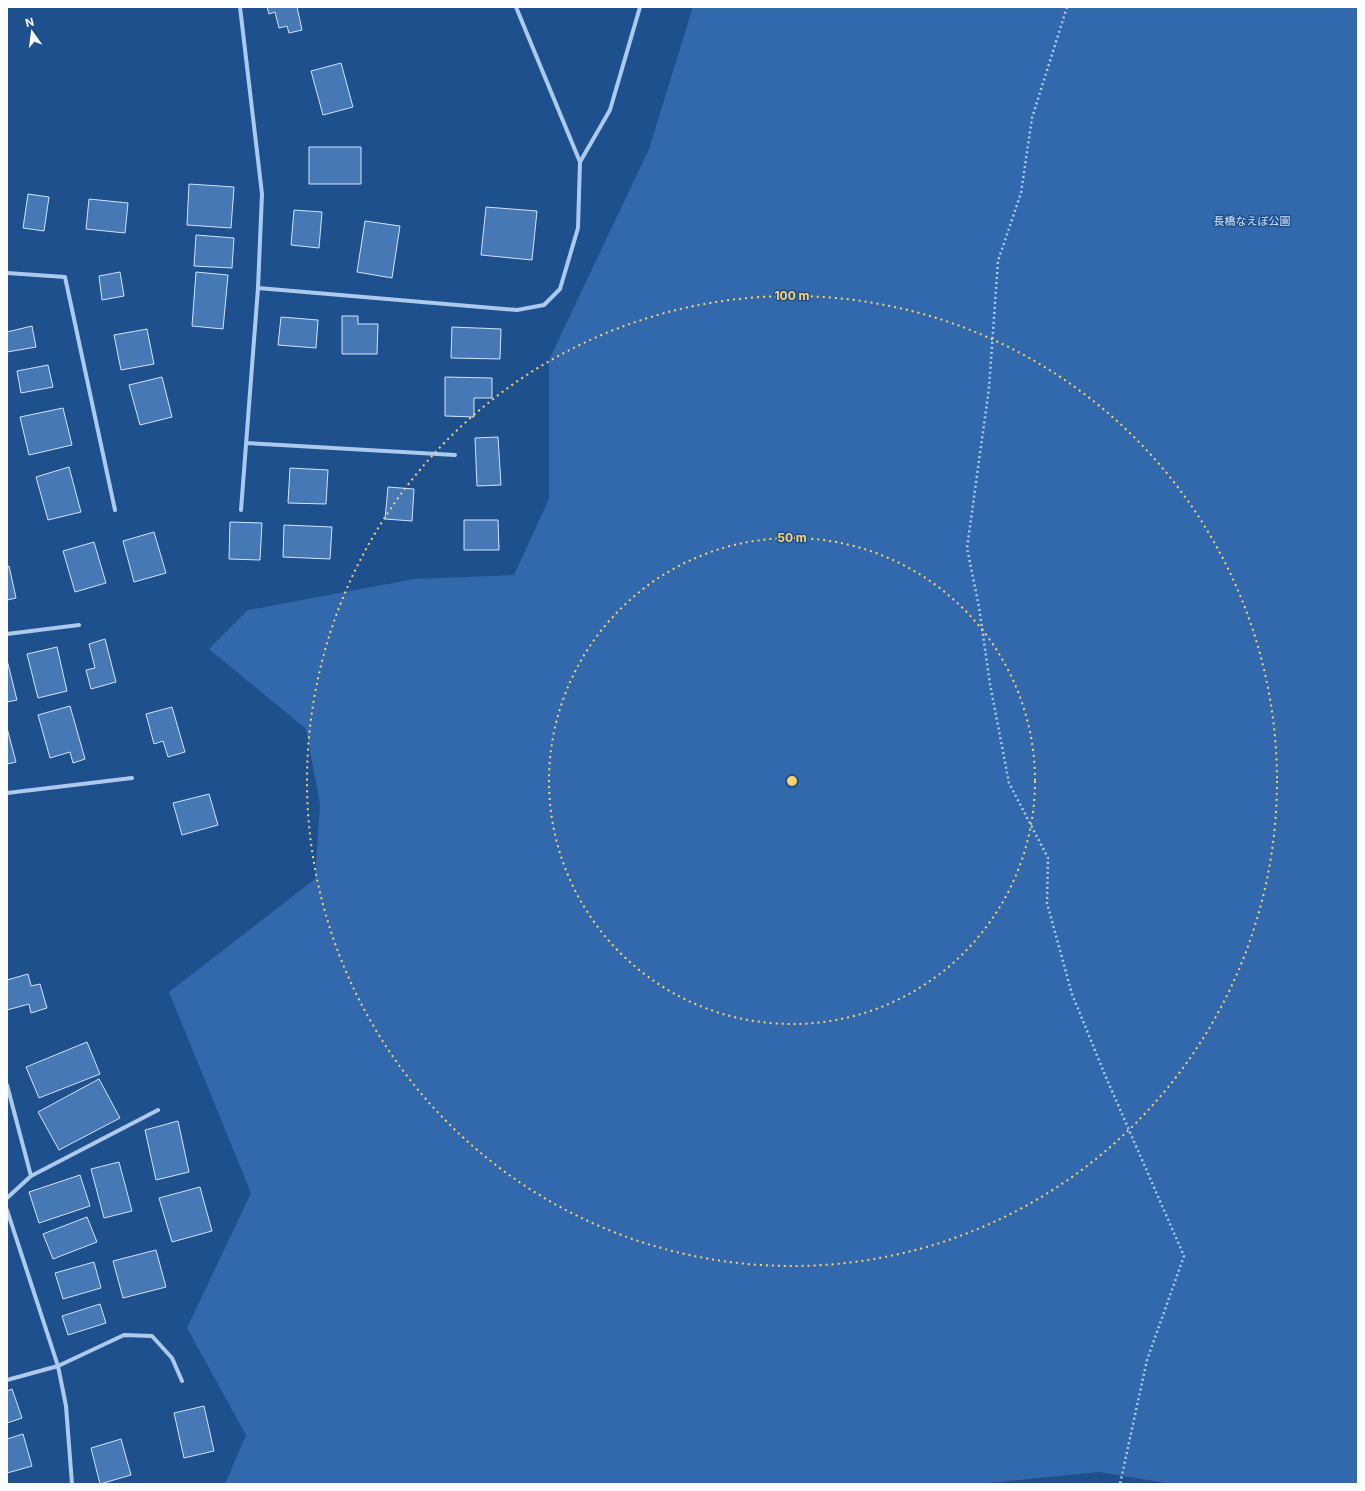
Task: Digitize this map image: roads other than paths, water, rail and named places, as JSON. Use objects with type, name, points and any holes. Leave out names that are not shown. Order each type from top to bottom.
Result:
[{"type":"street","points":[[240,7],[262,194],[258,288],[241,510]]},
{"type":"street","points":[[258,288],[517,310],[544,306],[560,289],[578,228],[580,162],[516,7]]},
{"type":"street","points":[[580,162],[610,110],[640,7]]},
{"type":"street","points":[[7,273],[65,277],[115,510]]},
{"type":"street","points":[[246,443],[455,456]]},
{"type":"street","points":[[7,634],[79,625]]},
{"type":"street","points":[[7,793],[132,778]]},
{"type":"street","points":[[7,1085],[31,1176]]},
{"type":"street","points":[[7,1198],[31,1176],[158,1110]]},
{"type":"street","points":[[7,1210],[58,1366],[66,1406],[72,1484]]},
{"type":"street","points":[[7,1380],[58,1366],[124,1335],[152,1336],[172,1358],[182,1381]]},
{"type":"park label","name":"長橋なえぼ公園","points":[[1252,221]]}]
